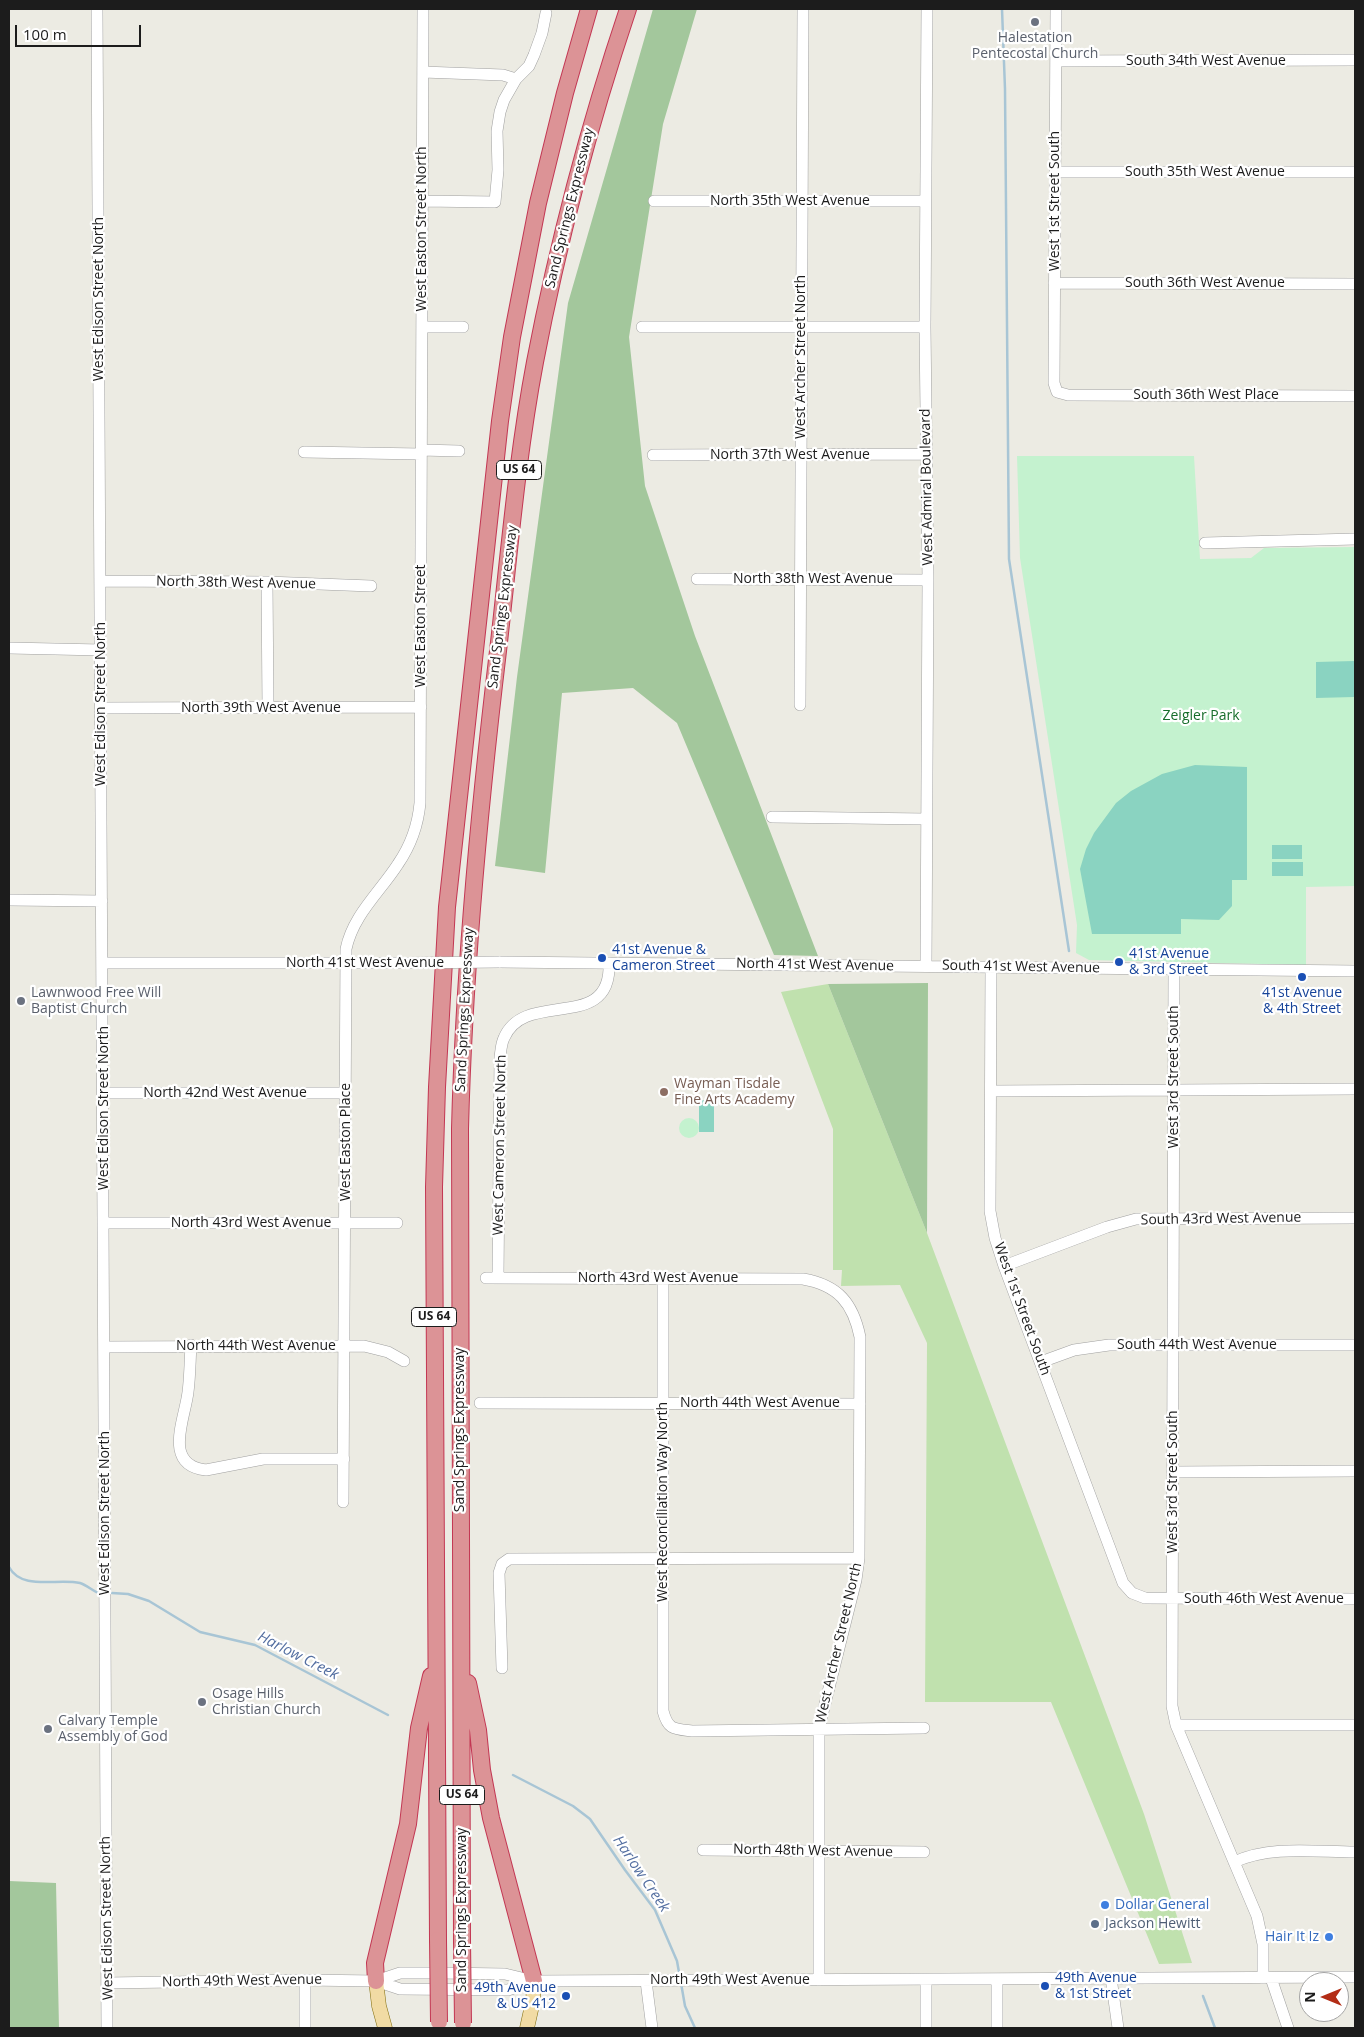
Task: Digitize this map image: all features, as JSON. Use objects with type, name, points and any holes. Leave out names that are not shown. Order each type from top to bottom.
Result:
[{"type":"highway","name":"Sand Springs Expressway","points":[[439,2025],[434,1187],[442,985],[451,865],[482,582],[512,337],[549,154],[589,9]]},
{"type":"highway","name":"Sand Springs Expressway","points":[[463,2025],[459,1349],[460,1120],[468,941],[479,816],[512,524],[535,364],[547,298],[573,189],[599,98],[628,9]]},
{"type":"highway","points":[[461,1649],[478,1730],[482,1770],[491,1818],[534,1980]]},
{"type":"highway","points":[[376,1981],[377,1956],[408,1824],[419,1728],[437,1650]]},
{"type":"main road","points":[[528,2028],[534,2001],[534,1980]]},
{"type":"main road","points":[[376,1981],[379,2005],[385,2028]]},
{"type":"street","name":"West Edison Street North","points":[[97,9],[104,1093],[105,1756],[108,2028]]},
{"type":"street","name":"West Easton Street North","points":[[420,452],[423,9]]},
{"type":"street","name":"West Archer Street North","points":[[800,705],[802,9]]},
{"type":"street","name":"West Admiral Boulevard","points":[[926,966],[928,580],[925,201],[927,9]]},
{"type":"street","name":"West 1st Street South","points":[[1056,9],[1054,383],[1057,392]]},
{"type":"street","points":[[422,201],[495,202],[498,122],[504,100],[516,79],[529,66],[534,55],[546,14]]},
{"type":"street","name":"South 34th West Avenue","points":[[1056,62],[1355,60]]},
{"type":"street","points":[[423,72],[503,75],[516,79]]},
{"type":"street","name":"South 35th West Avenue","points":[[1055,172],[1355,172]]},
{"type":"street","name":"North 35th West Avenue","points":[[654,201],[925,201]]},
{"type":"street","name":"South 36th West Avenue","points":[[1054,283],[1355,284]]},
{"type":"street","points":[[422,327],[463,327]]},
{"type":"street","points":[[642,327],[925,327]]},
{"type":"street","name":"South 36th West Place","points":[[1057,392],[1068,395],[1355,396]]},
{"type":"street","points":[[304,452],[459,451]]},
{"type":"street","name":"West Easton Street","points":[[420,452],[420,803]]},
{"type":"street","name":"North 37th West Avenue","points":[[653,455],[926,454]]},
{"type":"street","points":[[1205,543],[1355,539]]},
{"type":"street","name":"North 38th West Avenue","points":[[697,579],[928,580]]},
{"type":"street","name":"North 38th West Avenue","points":[[101,581],[267,582],[371,586]]},
{"type":"street","points":[[267,582],[268,708]]},
{"type":"street","points":[[9,648],[101,650]]},
{"type":"street","name":"North 39th West Avenue","points":[[102,708],[421,707]]},
{"type":"street","name":"West Easton Place","points":[[343,1502],[346,963],[348,941],[353,926],[404,855],[418,822],[420,803]]},
{"type":"street","points":[[772,817],[926,819]]},
{"type":"street","points":[[9,900],[102,901]]},
{"type":"street","name":"North 41st West Avenue","points":[[103,963],[499,962],[926,966]]},
{"type":"street","name":"West Cameron Street North","points":[[498,1278],[500,1057],[504,1038],[514,1024],[528,1014],[575,1008],[593,1000],[605,988],[610,978],[610,963]]},
{"type":"street","name":"South 41st West Avenue","points":[[926,966],[1355,971]]},
{"type":"street","name":"West 1st Street South","points":[[991,966],[990,1211],[995,1238],[1123,1583],[1132,1593],[1140,1598],[1172,1598]]},
{"type":"street","name":"West 3rd Street South","points":[[1174,969],[1172,1706],[1176,1725],[1257,1916],[1267,1978],[1288,2028]]},
{"type":"street","points":[[991,1091],[1355,1089]]},
{"type":"street","name":"North 42nd West Avenue","points":[[104,1093],[346,1093]]},
{"type":"street","name":"South 43rd West Avenue","points":[[1004,1266],[1122,1222],[1142,1219],[1355,1218]]},
{"type":"street","name":"North 43rd West Avenue","points":[[104,1223],[397,1223]]},
{"type":"street","name":"North 43rd West Avenue","points":[[486,1278],[803,1278],[829,1286]]},
{"type":"street","name":"West Reconciliation Way North","points":[[663,1278],[663,1711],[668,1725],[676,1729],[820,1728]]},
{"type":"street","name":"West Archer Street North","points":[[819,1980],[820,1728],[856,1580],[859,1558],[860,1338],[857,1323],[845,1301],[829,1286]]},
{"type":"street","points":[[191,1345],[188,1392],[179,1437],[179,1449],[184,1459],[192,1466],[206,1470],[263,1460],[344,1459]]},
{"type":"street","name":"North 44th West Avenue","points":[[104,1347],[191,1345],[345,1346],[373,1348],[388,1352],[404,1361]]},
{"type":"street","name":"South 44th West Avenue","points":[[1041,1362],[1090,1346],[1355,1345]]},
{"type":"street","name":"North 44th West Avenue","points":[[480,1403],[860,1404]]},
{"type":"street","points":[[1173,1472],[1355,1471]]},
{"type":"street","points":[[502,1668],[500,1573],[505,1561],[514,1558],[859,1558]]},
{"type":"street","name":"South 46th West Avenue","points":[[1172,1598],[1355,1599]]},
{"type":"street","points":[[1176,1725],[1355,1725]]},
{"type":"street","points":[[820,1728],[924,1728]]},
{"type":"street","name":"North 48th West Avenue","points":[[703,1850],[924,1852]]},
{"type":"street","points":[[1234,1862],[1247,1856],[1262,1853],[1355,1852]]},
{"type":"street","name":"North 49th West Avenue","points":[[376,1981],[400,1973],[505,1974],[534,1980],[651,1981],[1355,1978]]},
{"type":"street","points":[[1111,1978],[1118,2028]]},
{"type":"street","points":[[305,1980],[305,2028]]},
{"type":"street","name":"North 49th West Avenue","points":[[107,1983],[305,1980],[376,1981],[400,1989],[508,1990],[534,1980]]},
{"type":"street","points":[[926,1980],[926,2028]]},
{"type":"street","points":[[997,1980],[997,2028]]},
{"type":"street","points":[[651,1981],[652,2028]]},
{"type":"green space","points":[[653,9],[697,9],[663,124],[629,337],[645,486],[695,636],[818,956],[774,955],[677,723],[633,688],[562,693],[545,873],[495,866],[517,677],[568,303]]},
{"type":"green space","name":"Zeigler Park","points":[[1017,456],[1194,456],[1200,559],[1251,558],[1264,548],[1355,547],[1355,886],[1306,887],[1306,965],[1089,960],[1076,953],[1077,925],[1020,558]]},
{"type":"green space","points":[[928,983],[927,1233],[828,984]]},
{"type":"green space","points":[[828,984],[927,1233],[1144,1814],[1192,1963],[1159,1964],[1051,1702],[925,1702],[927,1343],[900,1285],[841,1286],[842,1270],[833,1270],[833,1129],[781,992]]},
{"type":"green space","points":[[689,1118],[696,1121],[699,1128],[696,1135],[689,1138],[682,1135],[679,1128],[682,1121]]},
{"type":"green space","points":[[9,1881],[56,1883],[59,2028],[9,2028]]},
{"type":"shaded area","points":[[1354,661],[1354,697],[1316,698],[1316,662]]},
{"type":"shaded area","points":[[1195,765],[1247,767],[1247,880],[1232,880],[1232,906],[1219,920],[1181,919],[1181,934],[1092,934],[1080,869],[1086,849],[1094,833],[1116,803],[1131,791],[1162,774]]},
{"type":"shaded area","points":[[1272,845],[1302,845],[1302,859],[1272,859]]},
{"type":"shaded area","points":[[1272,862],[1303,862],[1303,876],[1272,876]]},
{"type":"shaded area","points":[[699,1100],[714,1100],[714,1132],[699,1132]]},
{"type":"waterway","points":[[1002,9],[1005,89],[1009,559],[1069,951]]},
{"type":"waterway","name":"Harlow Creek","points":[[9,1567],[22,1579],[41,1582],[80,1583],[98,1593]]},
{"type":"waterway","name":"Harlow Creek","points":[[112,1593],[128,1594],[149,1601],[200,1632],[255,1645],[388,1715]]},
{"type":"waterway","name":"Harlow Creek","points":[[513,1775],[573,1806],[590,1819],[655,1910],[677,1961],[680,1978]]},
{"type":"waterway","name":"Harlow Creek","points":[[681,1983],[685,2006],[695,2028]]},
{"type":"waterway","points":[[1203,1996],[1215,2028]]},
{"type":"place","name":"Halestation Pentecostal Church","points":[[1035,22]]},
{"type":"place","name":"41st Avenue & Cameron Street","points":[[602,958]]},
{"type":"place","name":"41st Avenue & 3rd Street","points":[[1119,962]]},
{"type":"place","name":"41st Avenue & 4th Street","points":[[1302,977]]},
{"type":"place","name":"Lawnwood Free Will Baptist Church","points":[[21,1001]]},
{"type":"place","name":"Wayman Tisdale Fine Arts Academy","points":[[664,1092]]},
{"type":"place","name":"Osage Hills Christian Church","points":[[202,1702]]},
{"type":"place","name":"Calvary Temple Assembly of God","points":[[48,1729]]},
{"type":"place","name":"Dollar General","points":[[1105,1905]]},
{"type":"place","name":"Jackson Hewitt","points":[[1095,1924]]},
{"type":"place","name":"Hair It Iz","points":[[1329,1937]]},
{"type":"place","name":"49th Avenue & 1st Street","points":[[1045,1986]]},
{"type":"place","name":"49th Avenue & US 412","points":[[566,1996]]}]
